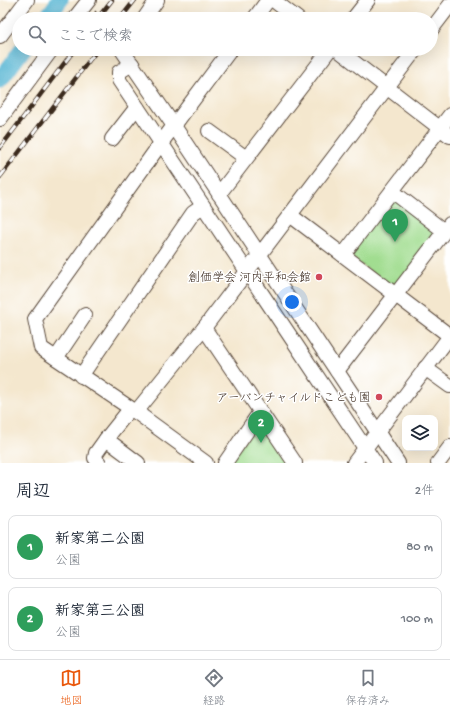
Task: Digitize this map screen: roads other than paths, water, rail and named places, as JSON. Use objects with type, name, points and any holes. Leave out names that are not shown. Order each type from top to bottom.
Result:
[{"type":"street","points":[[18,12],[27,0]]},
{"type":"street","points":[[148,12],[156,0]]},
{"type":"street","points":[[259,12],[268,0]]},
{"type":"street","points":[[273,0],[289,12]]},
{"type":"street","points":[[359,12],[368,0]]},
{"type":"street","points":[[83,12],[94,3]]},
{"type":"street","points":[[438,21],[450,5]]},
{"type":"street","points":[[0,36],[12,20]]},
{"type":"street","points":[[0,119],[47,56]]},
{"type":"street","points":[[126,56],[398,463]]},
{"type":"street","points":[[206,463],[133,410],[41,348],[34,319],[226,56]]},
{"type":"street","points":[[219,194],[325,56]]},
{"type":"street","points":[[346,56],[445,132]]},
{"type":"street","points":[[99,463],[95,458],[96,453],[204,328],[411,56]]},
{"type":"street","points":[[132,64],[119,72],[119,80],[375,463]]},
{"type":"street","points":[[112,139],[137,107]]},
{"type":"street","points":[[343,255],[392,191],[445,132],[450,115]]},
{"type":"street","points":[[209,131],[246,158]]},
{"type":"street","points":[[337,371],[447,228],[392,191]]},
{"type":"street","points":[[82,376],[193,214],[203,206]]},
{"type":"street","points":[[290,215],[450,336],[354,463]]},
{"type":"street","points":[[56,358],[85,315]]},
{"type":"street","points":[[204,328],[295,463]]},
{"type":"street","points":[[425,368],[450,386]]},
{"type":"street","points":[[225,463],[260,412]]},
{"type":"street","points":[[106,440],[138,463]]},
{"type":"street","points":[[438,463],[450,447]]},
{"type":"waterway","points":[[51,12],[60,0]]},
{"type":"waterway","points":[[0,80],[18,56]]},
{"type":"railway","points":[[103,12],[112,0]]},
{"type":"railway","points":[[126,12],[135,0]]},
{"type":"railway","points":[[0,148],[70,56]]},
{"type":"railway","points":[[0,177],[93,56]]},
{"type":"place","name":"新家第二公園","points":[[395,242]]},
{"type":"place","name":"創価学会 河内平和会館","points":[[319,277]]},
{"type":"place","name":"アーバンチャイルドこども園","points":[[379,397]]},
{"type":"place","name":"新家第三公園","points":[[261,443]]}]
